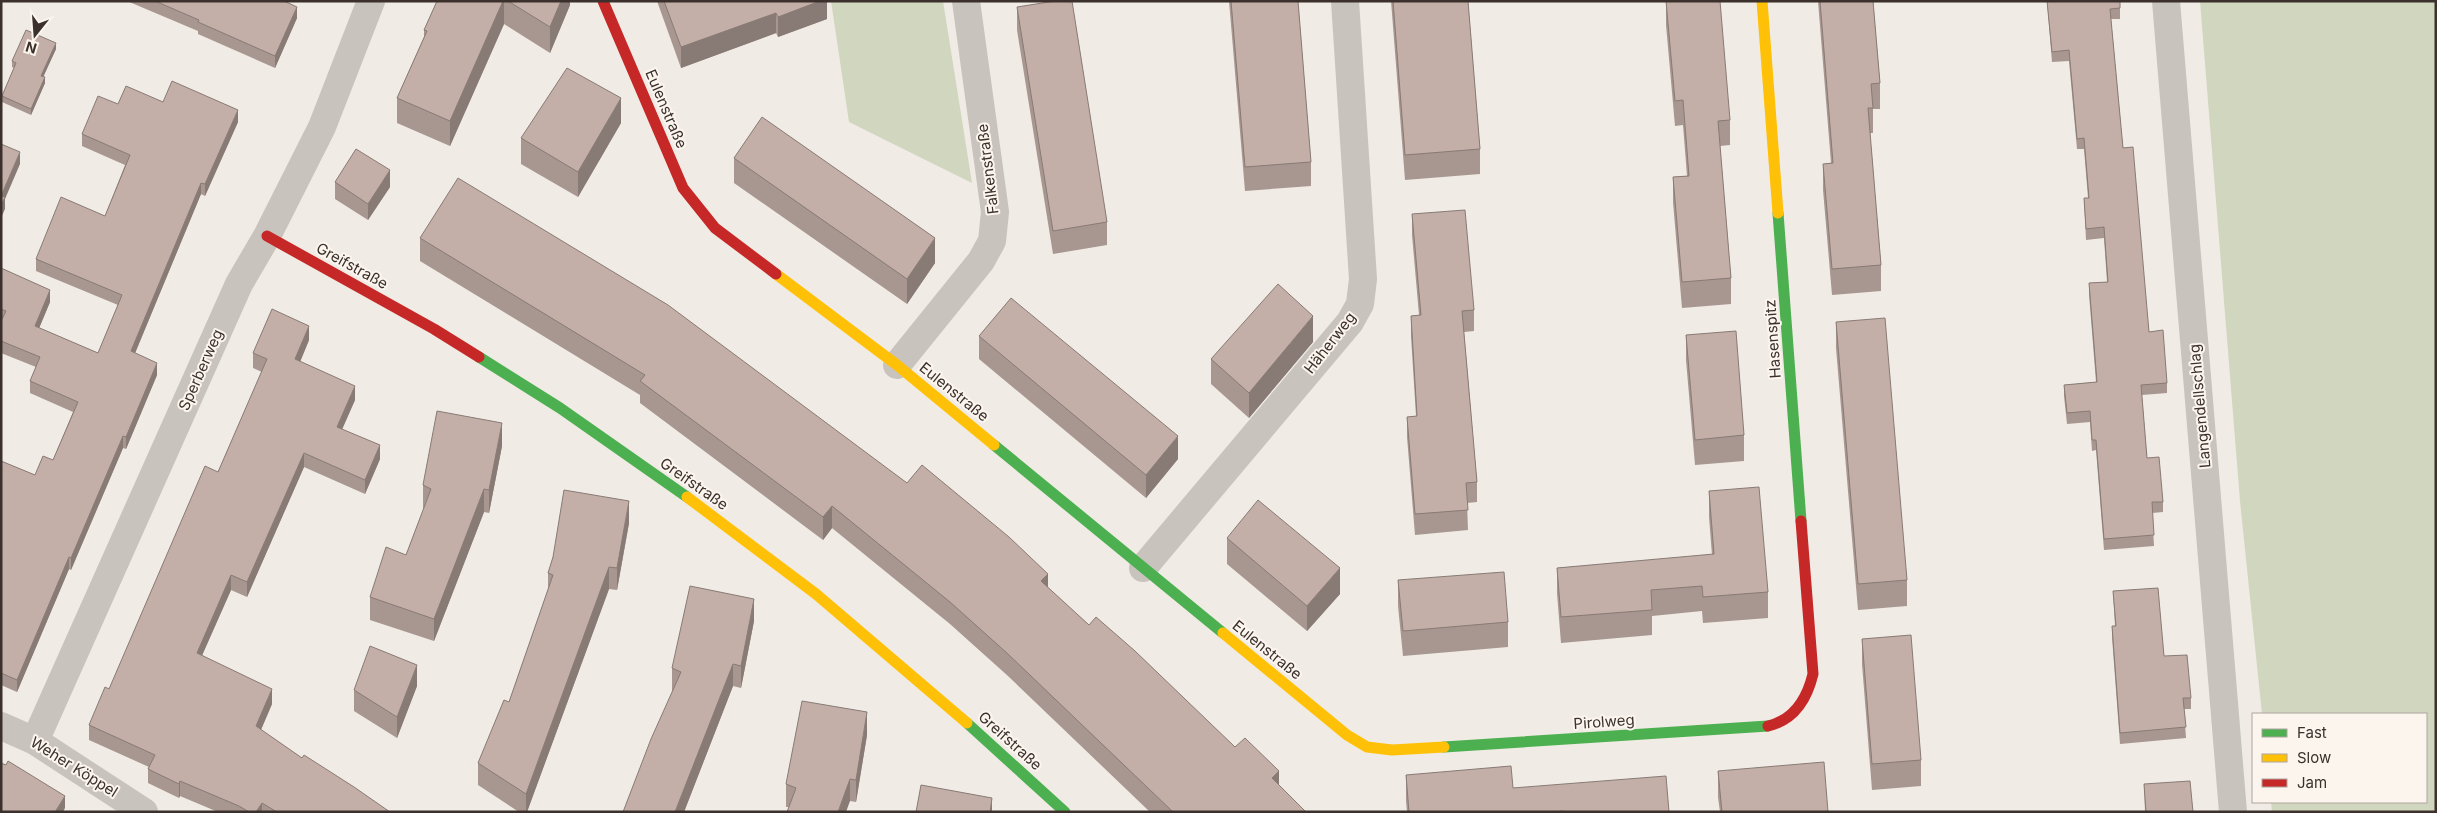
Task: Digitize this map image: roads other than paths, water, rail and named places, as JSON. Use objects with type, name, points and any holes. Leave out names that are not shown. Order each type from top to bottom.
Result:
[{"type":"street","name":"Sperberweg","points":[[35,741],[239,284],[267,236],[322,127],[371,1]]},
{"type":"street","name":"Eulenstraße","points":[[603,1],[683,188],[698,210],[715,228],[897,365],[1347,735],[1367,747]]},
{"type":"street","name":"Falkenstraße","points":[[897,365],[981,261],[992,241],[995,212],[966,1]]},
{"type":"street","name":"Häherweg","points":[[1143,568],[1350,322],[1360,304],[1363,279],[1344,1]]},
{"type":"street","name":"Hasenspitz","points":[[1762,1],[1813,674]]},
{"type":"street","name":"Langendellschlag","points":[[2166,1],[2233,812]]},
{"type":"street","name":"Greifstraße","points":[[267,236],[434,329],[560,408],[702,507],[816,594],[989,741],[1065,812]]},
{"type":"street","name":"Pirolweg","points":[[1367,747],[1392,750],[1770,726],[1788,718],[1801,707],[1810,692],[1813,674]]},
{"type":"street","name":"Weher Köppel","points":[[1,726],[35,741],[144,812]]}]
